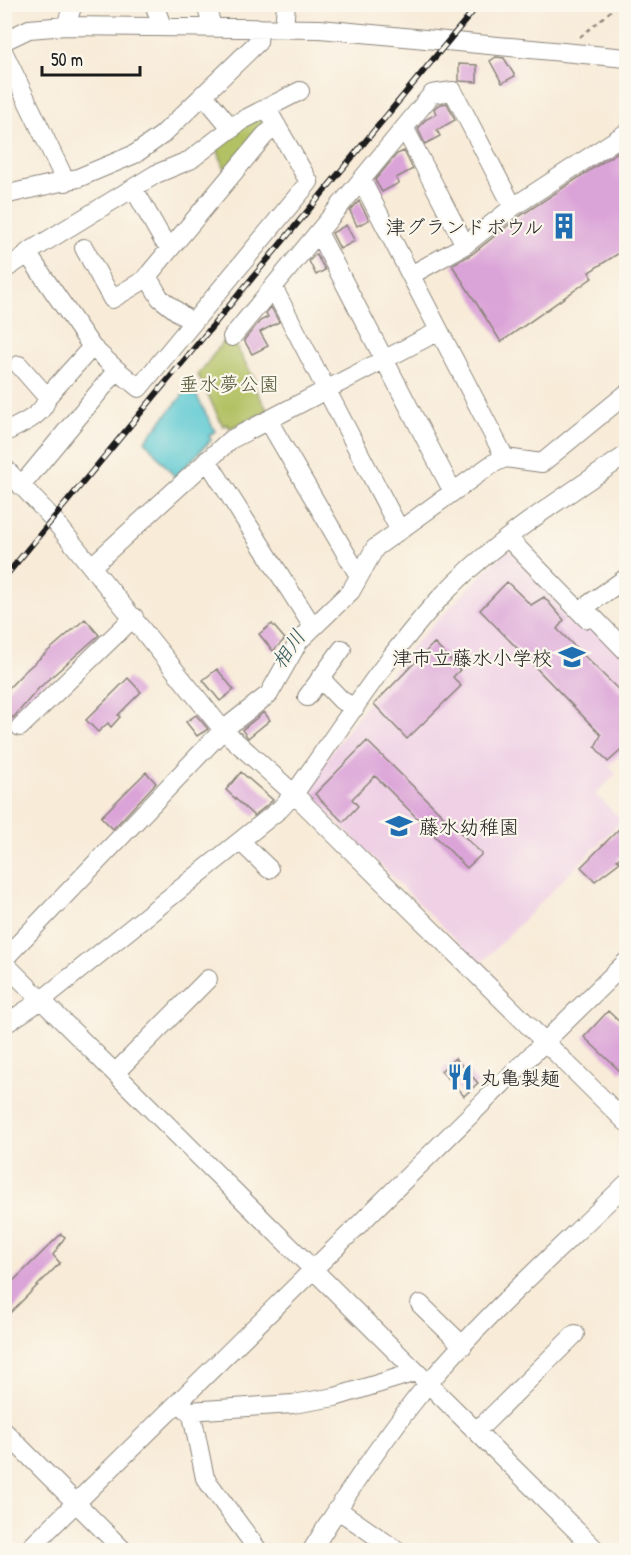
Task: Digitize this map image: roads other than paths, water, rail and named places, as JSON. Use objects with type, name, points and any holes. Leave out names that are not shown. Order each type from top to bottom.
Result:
[{"type":"street","points":[[66,26],[74,4]]},
{"type":"street","points":[[154,4],[162,26]]},
{"type":"street","points":[[206,4],[212,27]]},
{"type":"street","points":[[284,29],[285,5]]},
{"type":"street","points":[[4,41],[29,29],[66,26],[320,28],[627,58]]},
{"type":"street","points":[[4,195],[66,182],[104,170],[135,154],[182,116],[258,42],[259,28]]},
{"type":"street","points":[[4,53],[66,182]]},
{"type":"street","points":[[4,270],[77,221],[156,174],[190,160],[232,129],[300,91]]},
{"type":"street","points":[[232,337],[432,94],[453,91],[513,207]]},
{"type":"street","points":[[203,94],[232,129]]},
{"type":"street","points":[[28,254],[92,347],[139,388],[309,182],[277,126],[269,107]]},
{"type":"street","points":[[84,248],[112,299],[147,276],[265,135],[277,126]]},
{"type":"street","points":[[405,129],[465,245]]},
{"type":"street","points":[[411,275],[465,245],[513,207],[627,133]]},
{"type":"street","points":[[362,181],[505,458]]},
{"type":"street","points":[[134,189],[163,240],[171,247]]},
{"type":"street","points":[[319,234],[453,492]]},
{"type":"street","points":[[147,276],[160,298],[192,323]]},
{"type":"street","points":[[273,287],[399,531]]},
{"type":"street","points":[[92,566],[230,440],[439,331]]},
{"type":"street","points":[[4,433],[35,416],[46,403],[47,398],[92,347]]},
{"type":"street","points":[[19,365],[47,398]]},
{"type":"street","points":[[21,486],[117,370]]},
{"type":"street","points":[[596,1551],[7,963],[226,734],[269,693],[299,641],[345,598],[370,554],[492,464],[505,458],[542,463],[627,394]]},
{"type":"street","points":[[268,420],[359,576]]},
{"type":"street","points":[[4,1025],[43,999],[280,809],[294,794],[395,651],[440,598],[508,538],[511,532],[627,455]]},
{"type":"street","points":[[207,460],[314,627]]},
{"type":"street","points":[[4,467],[53,519],[134,617],[169,669],[226,734],[294,794],[627,1122]]},
{"type":"street","points":[[508,538],[587,619],[593,617],[627,651]]},
{"type":"street","points":[[579,611],[627,578]]},
{"type":"street","points":[[20,727],[134,617]]},
{"type":"street","points":[[307,697],[342,649]]},
{"type":"street","points":[[320,678],[341,700],[355,708]]},
{"type":"street","points":[[240,841],[269,869]]},
{"type":"street","points":[[28,1551],[76,1503],[184,1407],[314,1270],[627,962]]},
{"type":"street","points":[[116,1072],[208,980]]},
{"type":"street","points":[[312,1551],[422,1378],[463,1346],[627,1184]]},
{"type":"street","points":[[420,1304],[463,1346]]},
{"type":"street","points":[[474,1430],[486,1423],[575,1334]]},
{"type":"street","points":[[184,1407],[293,1404],[422,1378]]},
{"type":"street","points":[[184,1407],[205,1478],[258,1551]]},
{"type":"street","points":[[4,1431],[123,1551]]},
{"type":"street","points":[[337,1509],[396,1551]]},
{"type":"water","points":[[191,385],[215,431],[209,436],[211,440],[175,477],[145,441]]},
{"type":"railway","points":[[4,578],[479,4]]},
{"type":"place","name":"津グランドボウル","points":[[564,226]]},
{"type":"place","name":"津市立藤水小学校","points":[[572,657]]},
{"type":"place","name":"藤水幼稚園","points":[[399,826]]},
{"type":"place","name":"丸亀製麺","points":[[460,1077]]},
{"type":"park label","name":"垂水夢公園","points":[[229,383]]},
{"type":"water label","name":"相川","points":[[288,649]]}]
